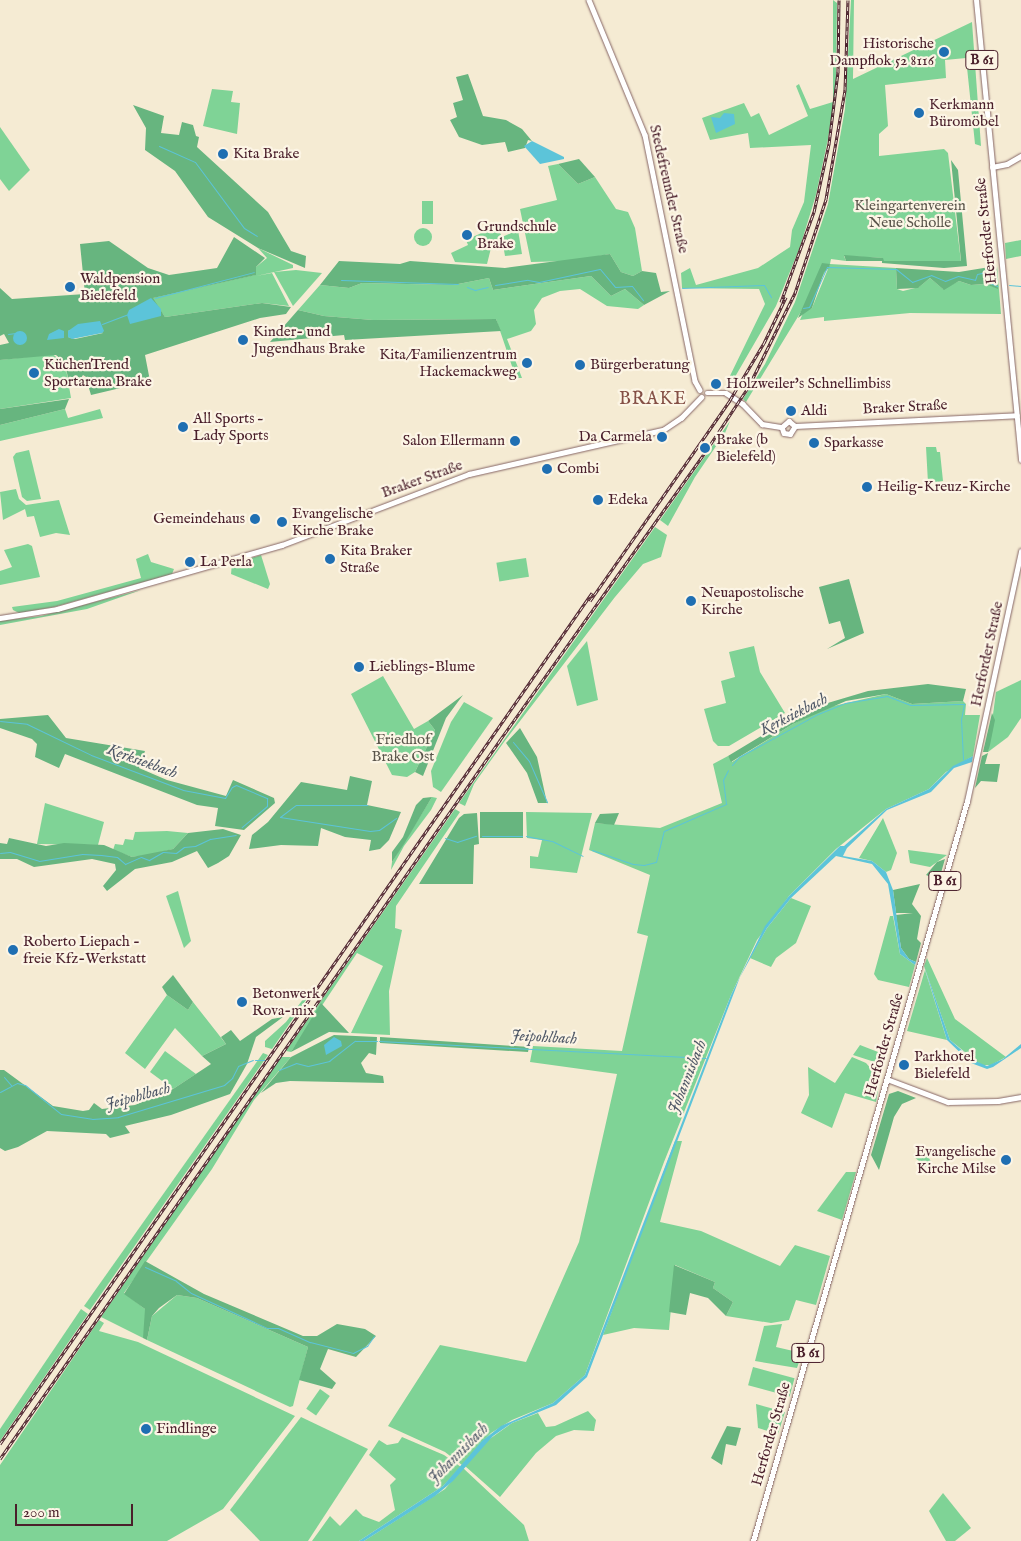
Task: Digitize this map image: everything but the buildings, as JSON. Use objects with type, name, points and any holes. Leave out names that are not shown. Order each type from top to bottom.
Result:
[{"type":"main road","name":"Stedefreunder Straße","points":[[589,0],[646,135],[695,381],[700,390],[701,397]]},
{"type":"main road","name":"Herforder Straße","points":[[976,0],[1021,460]]},
{"type":"main road","points":[[992,167],[1007,164],[1021,156]]},
{"type":"main road","points":[[700,390],[707,393],[726,393],[745,406],[762,424],[782,427],[789,421],[795,426],[790,434],[784,433],[782,427]]},
{"type":"main road","name":"Braker Straße","points":[[0,618],[57,609],[282,545],[469,474],[663,430],[687,413],[707,393]]},
{"type":"main road","name":"Braker Straße","points":[[795,426],[1017,414]]},
{"type":"main road","name":"Herforder Straße","points":[[753,1541],[886,1079],[922,961],[976,764],[1021,550]]},
{"type":"main road","points":[[886,1079],[948,1102],[998,1101],[1021,1097]]},
{"type":"green space","points":[[833,0],[837,3],[836,79],[834,99],[828,139],[816,195],[800,247],[776,306],[728,389],[726,384],[765,304],[759,289],[682,288],[681,273],[690,268],[696,285],[758,268],[790,247],[792,230],[804,202],[811,145],[750,148],[748,133],[710,140],[702,118],[744,103],[751,117],[759,113],[769,135],[808,116],[796,86],[799,84],[810,109],[833,102]]},
{"type":"green space","name":"Kleingartenverein Neue Scholle","points":[[851,0],[854,0],[853,79],[972,22],[981,146],[975,144],[966,58],[945,60],[946,78],[885,85],[888,126],[879,134],[879,156],[944,149],[948,153],[961,262],[883,261],[883,258],[844,256],[846,261],[831,259],[830,264],[746,402],[743,399],[765,364],[795,302],[828,204],[845,109]]},
{"type":"green space","points":[[468,74],[483,116],[506,120],[522,129],[532,141],[528,140],[525,148],[508,152],[505,142],[482,145],[459,137],[450,120],[457,117],[453,103],[463,100],[456,77]]},
{"type":"green space","points":[[212,89],[233,91],[231,102],[240,103],[237,134],[203,126]]},
{"type":"green space","points":[[133,105],[164,116],[161,133],[179,135],[182,122],[193,125],[196,136],[199,137],[197,147],[268,212],[291,251],[306,256],[305,268],[258,248],[208,217],[175,171],[145,150],[146,128]]},
{"type":"green space","points":[[0,127],[30,170],[9,191],[0,179]]},
{"type":"green space","points":[[579,159],[595,177],[578,184],[558,164]]},
{"type":"green space","points":[[951,160],[958,170],[967,266],[944,268],[882,263],[882,261],[846,261],[844,255],[883,258],[884,261],[961,261]]},
{"type":"green space","points":[[558,164],[578,184],[595,177],[616,209],[628,212],[635,228],[642,271],[633,276],[621,272],[610,254],[571,261],[531,262],[520,209],[557,200],[548,166]]},
{"type":"green space","points":[[422,201],[433,201],[433,224],[422,224]]},
{"type":"green space","points":[[497,226],[502,237],[518,230],[522,254],[505,256],[502,239],[492,244],[487,264],[455,262],[451,253],[468,245],[466,240]]},
{"type":"green space","points":[[423,228],[429,231],[432,237],[429,243],[423,246],[417,243],[414,237],[417,231]]},
{"type":"green space","points":[[234,237],[265,258],[256,267],[256,275],[153,298],[165,317],[262,303],[291,307],[286,314],[260,318],[145,355],[150,381],[91,395],[88,385],[91,380],[83,375],[77,384],[69,383],[65,363],[56,355],[0,360],[0,345],[9,343],[4,334],[0,336],[0,288],[12,299],[85,294],[80,244],[109,241],[148,268],[169,275],[217,268]],"holes":[[[86,324],[103,333],[75,339],[68,337],[68,331]]]},
{"type":"green space","points":[[1021,240],[1021,256],[1006,259],[1005,243]]},
{"type":"green space","points":[[258,248],[293,265],[293,268],[256,276],[272,273],[289,306],[262,303],[165,317],[152,298],[255,275],[256,267],[267,258]]},
{"type":"green space","points":[[610,254],[621,272],[633,276],[642,271],[656,273],[661,292],[670,291],[644,305],[625,289],[611,296],[591,276],[493,290],[489,278],[453,285],[362,283],[349,288],[320,285],[339,261],[400,264],[410,261],[505,268]]},
{"type":"green space","points":[[822,263],[830,264],[829,268],[824,272],[812,308],[798,318]]},
{"type":"green space","points":[[830,264],[896,268],[897,289],[903,291],[919,287],[930,278],[943,289],[959,281],[971,285],[985,284],[997,288],[997,265],[1001,314],[910,313],[824,321],[824,317],[800,320],[804,311],[812,308]]},
{"type":"green space","points":[[996,266],[998,289],[985,284],[971,285],[959,281],[944,290],[930,278],[918,288],[897,289],[896,268],[959,272]]},
{"type":"green space","points":[[296,270],[322,273],[293,306],[274,272]]},
{"type":"green space","points":[[591,276],[611,296],[625,289],[644,305],[638,309],[607,306],[580,289],[560,291],[542,298],[534,310],[536,324],[531,331],[507,339],[522,378],[516,378],[496,319],[373,320],[324,316],[298,310],[320,285],[349,288],[362,283],[453,285],[489,278],[493,290]]},
{"type":"green space","points":[[298,310],[324,316],[373,320],[496,319],[501,331],[345,340],[344,335],[270,342]]},
{"type":"green space","name":"KüchenTrend Sportarena Brake","points":[[52,354],[65,363],[71,398],[0,409],[0,360]]},
{"type":"green space","points":[[69,399],[65,409],[0,425],[0,409]]},
{"type":"green space","points":[[65,409],[68,418],[100,409],[103,418],[0,441],[0,425]]},
{"type":"green space","points":[[730,421],[725,433],[695,477],[668,526],[660,520]]},
{"type":"green space","points":[[926,447],[936,447],[937,452],[940,452],[943,481],[928,483]]},
{"type":"green space","points":[[29,450],[41,499],[27,501],[22,497],[13,457],[16,453]]},
{"type":"green space","points":[[16,489],[19,499],[26,505],[59,500],[70,535],[56,533],[40,537],[34,516],[27,517],[25,509],[3,520],[0,492]]},
{"type":"green space","points":[[655,527],[667,535],[661,557],[643,564],[615,597],[504,742],[474,784],[465,806],[459,803]]},
{"type":"green space","points":[[28,544],[32,546],[40,577],[0,585],[0,571],[12,567],[4,550]]},
{"type":"green space","points":[[148,554],[151,562],[174,569],[172,574],[54,607],[19,613],[13,610],[12,607],[57,601],[141,578],[136,559]]},
{"type":"green space","points":[[261,555],[270,584],[268,589],[231,574],[232,564]]},
{"type":"green space","points":[[526,558],[529,577],[499,581],[496,563]]},
{"type":"green space","points":[[849,579],[864,633],[827,649],[845,638],[840,621],[829,624],[819,587]]},
{"type":"green space","points":[[141,590],[87,609],[0,625],[0,621],[41,616]]},
{"type":"green space","points":[[587,641],[598,700],[577,706],[567,666]]},
{"type":"green space","points":[[754,646],[760,672],[785,713],[729,746],[718,746],[713,741],[704,709],[726,703],[721,681],[735,677],[729,652]]},
{"type":"green space","name":"Friedhof Brake Ost","points":[[383,676],[414,729],[428,721],[435,730],[415,772],[407,777],[392,775],[351,694]]},
{"type":"green space","points":[[1021,680],[1021,718],[1008,737],[988,752],[996,692]]},
{"type":"green space","points":[[928,684],[966,689],[963,701],[912,704],[886,694],[846,701],[793,724],[731,762],[728,756],[786,721],[821,705],[868,691]]},
{"type":"green space","points":[[886,694],[912,704],[963,701],[966,704],[965,715],[980,715],[973,756],[946,772],[929,789],[886,809],[836,849],[789,896],[757,940],[731,995],[664,1162],[585,1375],[553,1403],[512,1420],[491,1433],[462,1465],[445,1452],[388,1426],[440,1345],[526,1362],[579,1242],[617,1074],[530,1062],[533,1046],[622,1051],[648,936],[637,933],[650,875],[589,850],[595,823],[660,828],[722,803],[713,764],[728,756],[732,762],[793,724],[829,707]]},
{"type":"green space","points":[[463,695],[446,718],[423,776],[415,772],[435,730],[428,721]]},
{"type":"green space","points":[[464,702],[493,718],[441,792],[433,787],[431,771],[451,722]]},
{"type":"green space","points":[[992,713],[995,720],[990,745],[988,752],[983,752]]},
{"type":"green space","points":[[48,715],[66,738],[145,751],[139,768],[167,780],[226,796],[233,780],[274,798],[275,803],[244,830],[215,826],[218,808],[197,805],[65,754],[59,768],[35,757],[37,744],[32,739],[0,728],[0,719]]},
{"type":"green space","points":[[520,728],[537,757],[547,803],[538,803],[527,773],[506,743]]},
{"type":"green space","points":[[988,753],[985,764],[1000,764],[997,782],[981,781],[975,788],[982,756]]},
{"type":"green space","points":[[350,776],[372,781],[367,805],[401,812],[389,840],[380,849],[369,851],[371,840],[345,837],[321,828],[318,846],[281,845],[249,849],[252,835],[268,822],[301,782],[347,790]]},
{"type":"green space","points":[[432,797],[437,798],[431,810],[404,846],[391,870],[392,862]]},
{"type":"green space","points":[[432,797],[392,862],[392,852],[403,837],[416,805],[423,798]]},
{"type":"green space","points":[[45,803],[104,822],[98,845],[37,844]]},
{"type":"green space","points":[[455,809],[460,812],[396,906],[395,928],[402,930],[389,991],[390,1035],[351,1033],[383,966],[357,953],[291,1052],[286,1051]]},
{"type":"green space","points":[[480,812],[523,812],[523,838],[480,838]]},
{"type":"green space","points":[[526,812],[592,813],[577,873],[530,868],[530,856],[538,857],[542,840],[527,838]]},
{"type":"green space","points":[[477,813],[479,844],[474,845],[473,884],[419,884],[459,818],[464,814]]},
{"type":"green space","points":[[619,813],[614,825],[595,823],[600,814]]},
{"type":"green space","points":[[883,818],[897,853],[891,870],[886,872],[872,861],[859,858]]},
{"type":"green space","points":[[223,829],[241,835],[229,856],[218,863],[208,868],[197,851],[172,862],[135,869],[107,891],[103,886],[116,870],[115,864],[92,859],[34,867],[17,859],[0,859],[0,843],[7,844],[9,838],[46,846],[64,843],[104,845],[132,857],[173,849],[188,833]]},
{"type":"green space","points":[[167,831],[188,833],[173,849],[149,855],[132,857],[113,850],[115,844],[123,845],[125,839],[133,840],[135,832]]},
{"type":"green space","points":[[908,850],[947,855],[930,867],[910,863]]},
{"type":"green space","points":[[945,859],[939,880],[926,875],[937,862]]},
{"type":"green space","points":[[920,884],[912,904],[921,916],[917,939],[921,943],[916,962],[909,959],[901,948],[896,915],[913,913],[896,913],[893,890]]},
{"type":"green space","points":[[178,891],[191,941],[184,948],[166,896]]},
{"type":"green space","points":[[791,898],[811,906],[796,943],[776,958],[771,967],[750,958],[767,928]]},
{"type":"green space","points":[[890,916],[893,916],[900,954],[915,965],[909,987],[878,980],[874,974]]},
{"type":"green space","points":[[927,958],[955,1019],[1006,1057],[991,1065],[981,1065],[950,1040],[924,966]]},
{"type":"green space","points":[[925,970],[945,1034],[947,1040],[907,1031]]},
{"type":"green space","points":[[173,975],[193,1002],[188,1010],[167,995],[162,987]]},
{"type":"green space","points":[[313,986],[315,987],[272,1049],[265,1047],[265,1041],[286,1022]]},
{"type":"green space","points":[[167,995],[188,1010],[193,1002],[226,1044],[202,1056],[175,1028],[145,1069],[125,1053]]},
{"type":"green space","points":[[321,1003],[349,1033],[329,1032],[291,1052]]},
{"type":"green space","points":[[283,1017],[256,1037],[247,1064],[230,1094],[171,1115],[125,1126],[130,1133],[110,1138],[106,1134],[47,1131],[18,1147],[5,1151],[0,1148],[0,1070],[4,1070],[53,1106],[83,1111],[89,1110],[94,1103],[102,1109],[135,1105],[173,1089],[211,1064],[202,1056],[226,1044],[221,1037],[231,1030],[240,1041],[272,1019]]},
{"type":"green space","points":[[334,1035],[377,1037],[376,1055],[369,1053],[361,1063],[366,1073],[383,1076],[384,1083],[290,1081],[276,1083],[261,1093],[291,1057]]},
{"type":"green space","points":[[380,1037],[529,1047],[528,1052],[380,1043]]},
{"type":"green space","points":[[860,1045],[878,1052],[887,1045],[884,1065],[853,1055]]},
{"type":"green space","points":[[165,1051],[196,1074],[173,1089],[150,1072]]},
{"type":"green space","points":[[263,1053],[268,1055],[90,1310],[84,1306]]},
{"type":"green space","points":[[281,1057],[291,1057],[254,1100],[212,1169],[124,1293],[145,1309],[145,1336],[143,1338],[101,1317]]},
{"type":"green space","points":[[852,1057],[866,1063],[880,1079],[876,1102],[845,1093],[832,1128],[801,1113],[809,1095],[808,1067],[835,1083]]},
{"type":"green space","points":[[898,1091],[916,1098],[902,1104],[894,1117],[879,1170],[871,1155],[889,1094]]},
{"type":"green space","points":[[675,1141],[682,1141],[660,1222],[701,1231],[780,1266],[795,1245],[830,1256],[816,1305],[796,1300],[789,1320],[771,1323],[726,1316],[733,1302],[713,1288],[715,1282],[675,1265],[669,1330],[634,1328],[603,1335]]},
{"type":"green space","points":[[925,1150],[932,1164],[926,1167],[913,1156]]},
{"type":"green space","points":[[846,1172],[856,1172],[842,1220],[817,1211]]},
{"type":"green space","points":[[145,1261],[204,1294],[303,1336],[317,1336],[337,1324],[365,1329],[376,1336],[356,1357],[328,1349],[320,1369],[336,1383],[332,1389],[299,1380],[308,1347],[197,1298],[177,1295],[159,1308],[152,1316],[147,1340],[143,1338],[145,1309],[124,1294]]},
{"type":"green space","points":[[674,1265],[715,1282],[713,1288],[733,1302],[726,1316],[708,1298],[690,1293],[686,1315],[669,1312]]},
{"type":"green space","points":[[177,1295],[197,1298],[308,1347],[293,1406],[290,1407],[147,1340],[152,1316]]},
{"type":"green space","points":[[81,1309],[88,1314],[0,1441],[0,1429]]},
{"type":"green space","points":[[99,1320],[104,1323],[99,1331],[138,1342],[295,1416],[223,1509],[167,1541],[0,1541],[0,1465]]},
{"type":"green space","points":[[782,1324],[776,1347],[802,1353],[797,1368],[755,1361],[764,1326]]},
{"type":"green space","points":[[753,1367],[795,1378],[790,1396],[748,1385]]},
{"type":"green space","points":[[320,1389],[330,1396],[316,1416],[306,1409]]},
{"type":"green space","points":[[756,1404],[785,1412],[778,1434],[758,1428]]},
{"type":"green space","points":[[588,1411],[596,1420],[594,1431],[574,1430],[556,1436],[536,1453],[500,1497],[465,1466],[484,1443],[512,1423],[538,1413],[546,1427],[555,1426]]},
{"type":"green space","points":[[301,1417],[368,1449],[308,1541],[260,1541],[230,1510]]},
{"type":"green space","points":[[727,1426],[741,1428],[736,1446],[726,1444],[722,1465],[711,1458]]},
{"type":"green space","points":[[402,1437],[444,1455],[461,1467],[443,1486],[359,1541],[312,1541],[330,1516],[340,1526],[356,1509],[363,1516],[379,1522],[395,1510],[390,1485],[396,1479],[369,1455],[379,1440],[387,1445],[398,1443]]},
{"type":"green space","points":[[463,1468],[524,1525],[529,1541],[364,1541],[445,1489]]},
{"type":"green space","points":[[943,1493],[971,1528],[955,1541],[946,1541],[929,1511]]},
{"type":"water","points":[[724,113],[734,114],[735,124],[716,133],[711,117],[720,118]]},
{"type":"water","points":[[532,141],[564,157],[564,159],[540,164],[524,146]]},
{"type":"water","points":[[151,298],[161,309],[161,316],[130,324],[127,315],[129,310]]},
{"type":"water","points":[[100,321],[104,331],[102,333],[72,339],[68,337],[68,331],[78,324]]},
{"type":"water","points":[[59,329],[64,331],[64,338],[47,340],[49,334]]},
{"type":"water","points":[[17,331],[23,331],[27,338],[23,345],[17,345],[13,341],[13,335]]},
{"type":"water","points":[[973,756],[972,762],[954,768],[931,792],[887,810],[847,848],[843,856],[872,861],[886,872],[893,890],[901,948],[909,959],[916,962],[915,965],[900,954],[888,884],[872,864],[836,856],[791,898],[767,928],[740,977],[587,1377],[556,1405],[512,1423],[493,1436],[453,1481],[435,1496],[364,1541],[359,1541],[443,1486],[482,1441],[501,1426],[553,1403],[585,1375],[731,995],[765,926],[789,896],[840,846],[844,846],[886,809],[929,789],[953,766]]},
{"type":"water","points":[[924,966],[950,1040],[973,1060],[987,1066],[1003,1059],[1021,1044],[1021,1048],[987,1069],[971,1063],[947,1040]]},
{"type":"water","points":[[334,1037],[341,1041],[342,1046],[326,1055],[324,1045]]},
{"type":"waterway","points":[[159,146],[195,162],[244,228],[257,236]]},
{"type":"waterway","points":[[803,308],[809,307],[827,267],[896,269],[912,282],[931,275],[945,281],[958,276],[975,280],[977,274],[987,272],[990,283],[997,286]]},
{"type":"waterway","points":[[495,285],[528,280],[539,282],[600,269],[615,287],[632,286],[643,300]]},
{"type":"waterway","points":[[155,298],[254,272]]},
{"type":"waterway","points":[[341,280],[458,284]]},
{"type":"waterway","points":[[682,288],[764,285],[771,297]]},
{"type":"waterway","points":[[1009,285],[1021,286]]},
{"type":"waterway","points":[[467,287],[475,290],[488,287]]},
{"type":"waterway","points":[[102,324],[126,315]]},
{"type":"waterway","points":[[8,334],[16,333]]},
{"type":"waterway","name":"Kerksiekbach","points":[[732,765],[739,757],[818,714],[845,703],[887,696],[910,705],[964,704],[961,719],[963,759]]},
{"type":"waterway","name":"Kerksiekbach","points":[[0,721],[27,724],[91,755],[183,790],[225,798],[232,787],[236,785],[267,798],[267,806],[242,827]]},
{"type":"waterway","points":[[513,742],[529,761],[547,802]]},
{"type":"waterway","name":"Kerksiekbach","points":[[592,850],[633,864],[644,865],[656,862],[664,831],[726,804],[723,780],[728,770]]},
{"type":"waterway","points":[[280,817],[296,805],[367,805]]},
{"type":"waterway","name":"Kerksiekbach","points":[[280,817],[370,831],[379,830],[396,818]]},
{"type":"waterway","points":[[0,853],[10,852],[39,861],[82,854],[101,855],[117,857],[125,864],[141,857],[149,860],[163,852],[176,853],[184,847],[195,846],[210,839],[236,835]]},
{"type":"waterway","name":"Kerksiekbach","points":[[445,838],[457,842],[476,836]]},
{"type":"waterway","name":"Kerksiekbach","points":[[482,836],[522,836]]},
{"type":"waterway","name":"Kerksiekbach","points":[[526,836],[552,841],[583,856]]},
{"type":"waterway","name":"Jeipohlbach","points":[[279,1070],[296,1063],[308,1066],[329,1061],[355,1041],[377,1041]]},
{"type":"waterway","name":"Jeipohlbach","points":[[379,1041],[706,1058]]},
{"type":"waterway","name":"Jeipohlbach","points":[[0,1092],[17,1083],[25,1085],[61,1114],[92,1119],[118,1117],[224,1085],[232,1078],[238,1066],[253,1060]]},
{"type":"waterway","name":"Jeipohlbach","points":[[255,1060],[265,1060]]},
{"type":"waterway","points":[[4,1077],[11,1085]]},
{"type":"waterway","points":[[145,1267],[176,1281],[191,1293],[267,1328],[278,1328],[310,1342],[353,1353],[367,1346],[374,1336]]},
{"type":"railway","points":[[781,302],[814,212],[829,144],[838,72],[839,0]]},
{"type":"railway","points":[[0,1459],[500,740],[706,451],[749,386],[795,293],[826,199],[845,90],[848,0]]},
{"type":"railway","points":[[590,601],[730,400],[764,343],[786,297]]},
{"type":"railway","points":[[0,1444],[592,593]]},
{"type":"place","name":"Historische Dampflok 52 8116","points":[[944,52]]},
{"type":"place","name":"Kerkmann Büromöbel","points":[[919,113]]},
{"type":"place","name":"Kita Brake","points":[[223,154]]},
{"type":"place","name":"Grundschule Brake","points":[[467,235]]},
{"type":"place","name":"Waldpension Bielefeld","points":[[70,287]]},
{"type":"place","name":"Kinder- und Jugendhaus Brake","points":[[243,340]]},
{"type":"place","name":"Kita/Familienzentrum Hackemackweg","points":[[527,363]]},
{"type":"place","name":"Bürgerberatung","points":[[580,365]]},
{"type":"place","name":"KüchenTrend Sportarena Brake","points":[[34,373]]},
{"type":"place","name":"Holzweiler's Schnellimbiss","points":[[716,384]]},
{"type":"place","name":"Aldi","points":[[791,411]]},
{"type":"place","name":"All Sports – Lady Sports","points":[[183,427]]},
{"type":"place","name":"Da Carmela","points":[[662,437]]},
{"type":"place","name":"Salon Ellermann","points":[[515,441]]},
{"type":"place","name":"Sparkasse","points":[[814,443]]},
{"type":"place","name":"Brake (b Bielefeld)","points":[[705,448]]},
{"type":"place","name":"Combi","points":[[547,469]]},
{"type":"place","name":"Heilig-Kreuz-Kirche","points":[[867,487]]},
{"type":"place","name":"Edeka","points":[[598,500]]},
{"type":"place","name":"Gemeindehaus","points":[[255,519]]},
{"type":"place","name":"Evangelische Kirche Brake","points":[[282,522]]},
{"type":"place","name":"Kita Braker Straße","points":[[330,559]]},
{"type":"place","name":"La Perla","points":[[190,562]]},
{"type":"place","name":"Neuapostolische Kirche","points":[[691,601]]},
{"type":"place","name":"Lieblings-Blume","points":[[359,667]]},
{"type":"place","name":"Roberto Liepach - freie Kfz-Werkstatt","points":[[13,950]]},
{"type":"place","name":"Betonwerk Rova-mix","points":[[242,1002]]},
{"type":"place","name":"Parkhotel Bielefeld","points":[[904,1065]]},
{"type":"place","name":"Evangelische Kirche Milse","points":[[1006,1160]]},
{"type":"place","name":"Findlinge","points":[[146,1429]]},
{"type":"district","name":"BRAKE","points":[[653,400]]},
{"type":"water label","name":"Johannisbach","points":[[688,1077]]},
{"type":"water label","name":"Johannisbach","points":[[459,1454]]}]
